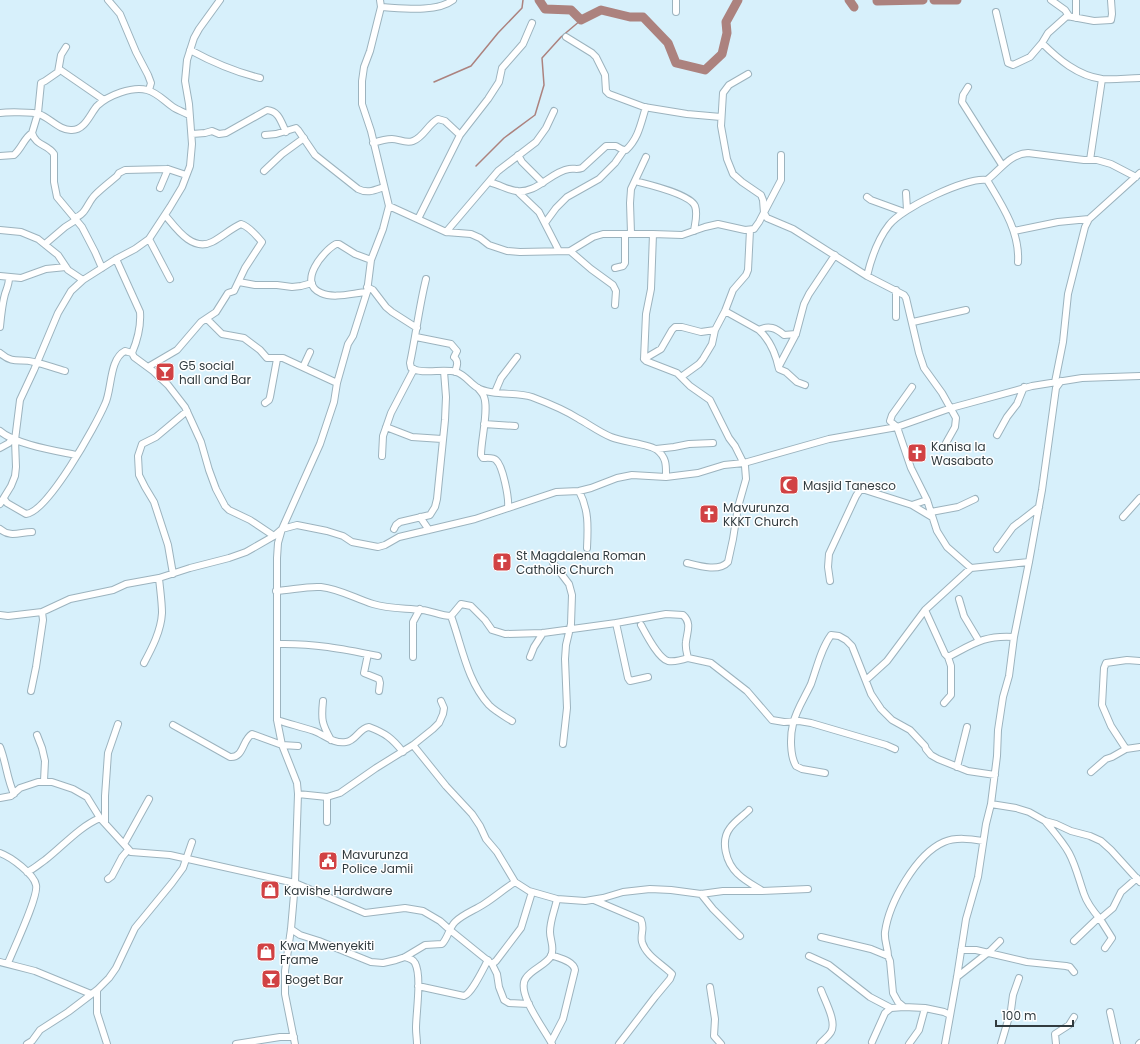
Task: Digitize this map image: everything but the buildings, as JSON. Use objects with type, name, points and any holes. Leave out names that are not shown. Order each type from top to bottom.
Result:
[{"type":"street","points":[[108,0],[120,14],[136,52],[148,75],[151,83],[149,90]]},
{"type":"street","points":[[220,0],[199,29],[187,60],[185,74],[192,134],[191,162],[182,187],[149,238],[135,249],[116,258],[83,280],[71,291],[58,313],[18,406],[18,426],[14,439],[16,467],[15,476],[2,502],[7,503],[26,514],[34,511],[44,501],[70,468],[76,455],[94,429],[106,403],[117,358],[125,352],[132,353],[134,357],[168,385],[186,407],[186,411],[201,442],[216,489],[225,506],[229,510],[250,520],[274,536]]},
{"type":"street","points":[[296,1044],[286,1000],[284,971],[291,930],[295,883],[298,794],[294,776],[282,745],[277,720],[276,591],[278,543],[282,529],[320,444],[334,402],[337,384],[348,344],[367,289],[371,260],[383,228],[389,206],[362,104],[362,81],[364,67],[370,51],[380,3],[435,8],[448,4],[453,0]]},
{"type":"street","points":[[676,0],[676,12]]},
{"type":"street","points":[[1051,0],[1065,10],[1069,16],[1094,21],[1111,20],[1111,0]]},
{"type":"street","points":[[1076,0],[1076,18]]},
{"type":"street","points":[[996,12],[1008,63],[1013,65],[1030,57],[1054,27],[1069,16]]},
{"type":"street","points":[[418,220],[460,135],[499,82],[504,64],[523,44],[532,23]]},
{"type":"street","points":[[566,37],[594,54],[605,75],[607,93],[634,104],[646,107],[682,114],[721,117]]},
{"type":"street","points":[[1042,43],[1056,57],[1086,75],[1102,79],[1140,78]]},
{"type":"street","points":[[0,156],[14,155],[22,147],[28,135],[32,132],[38,113],[41,83],[50,78],[59,69],[60,59],[66,47]]},
{"type":"street","points":[[190,50],[214,63],[260,78]]},
{"type":"street","points":[[59,69],[104,100]]},
{"type":"street","points":[[748,74],[729,85],[723,93],[721,117],[725,150],[731,171],[742,182],[760,195],[763,200],[764,213],[767,218],[792,229],[867,276],[904,295],[913,322],[919,353],[924,368],[938,385],[956,418],[956,424],[946,443]]},
{"type":"street","points":[[1090,160],[1102,79]]},
{"type":"street","points":[[0,113],[38,113],[62,128],[74,130],[86,122],[104,100],[135,88],[149,90],[161,97],[173,107],[189,114]]},
{"type":"street","points":[[968,88],[962,94],[962,102],[1002,165]]},
{"type":"street","points":[[545,223],[556,208],[567,197],[599,179],[615,163],[624,150],[633,143],[637,136],[646,107]]},
{"type":"street","points":[[192,134],[212,131],[219,134],[226,132],[267,110],[273,111],[277,114],[286,132]]},
{"type":"street","points":[[446,232],[498,171],[536,142],[554,111]]},
{"type":"street","points":[[373,143],[393,139],[407,143],[414,141],[438,119],[445,121],[460,135]]},
{"type":"street","points":[[265,135],[286,132],[296,128],[315,155],[358,189],[363,192],[370,192],[384,186]]},
{"type":"street","points":[[32,132],[34,139],[54,154],[54,182],[57,198],[75,219],[88,238],[102,268]]},
{"type":"street","points":[[264,171],[282,154],[304,138]]},
{"type":"street","points":[[492,183],[517,191],[532,189],[548,179],[570,169],[577,170],[582,168],[606,146],[616,146],[624,150]]},
{"type":"street","points":[[867,276],[879,242],[888,226],[896,218],[905,211],[956,185],[975,180],[987,180],[999,170],[1002,165],[1020,153],[1097,160],[1138,175],[1089,219],[1079,246],[1074,274],[1068,294],[1058,381],[1039,507],[998,730],[995,775],[991,804],[986,824],[978,877],[966,919],[957,977],[949,1012],[945,1044]]},
{"type":"street","points":[[518,155],[522,162],[543,183]]},
{"type":"street","points":[[389,206],[446,232],[470,234],[480,238],[489,245],[507,251],[520,252],[570,251],[599,235],[682,234],[718,224],[750,230],[756,226],[781,180],[781,156]]},
{"type":"street","points":[[615,268],[621,267],[625,264],[631,189],[646,157]]},
{"type":"street","points":[[45,244],[86,211],[94,196],[122,171],[168,169],[186,175]]},
{"type":"street","points":[[160,188],[168,169]]},
{"type":"street","points":[[987,180],[1000,201],[1014,231],[1018,251],[1018,262]]},
{"type":"street","points":[[634,181],[661,188],[690,200],[695,206],[696,215],[694,231]]},
{"type":"street","points":[[517,191],[539,212],[559,251]]},
{"type":"street","points":[[905,211],[906,193]]},
{"type":"street","points":[[867,198],[905,211]]},
{"type":"street","points":[[148,367],[177,350],[201,322],[216,312],[228,293],[234,291],[245,268],[262,242],[244,224],[241,224],[211,243],[198,244],[182,235],[165,215]]},
{"type":"street","points":[[1014,231],[1058,222],[1089,219]]},
{"type":"street","points":[[0,230],[21,232],[32,236],[45,244],[58,255],[73,275],[83,280]]},
{"type":"street","points":[[681,377],[699,364],[703,359],[712,344],[715,330],[725,311],[734,288],[746,276],[748,270],[750,230]]},
{"type":"street","points":[[644,359],[646,314],[651,289],[653,234]]},
{"type":"street","points":[[149,238],[170,279]]},
{"type":"street","points":[[371,260],[355,254],[339,244],[336,244],[327,251],[315,265],[312,272],[312,283],[316,291],[326,294],[338,295],[367,289],[373,290],[386,307],[418,328]]},
{"type":"street","points":[[570,251],[613,285],[616,290],[615,305]]},
{"type":"street","points":[[779,366],[796,334],[804,304],[809,294],[835,255]]},
{"type":"street","points":[[116,258],[140,312],[138,332],[132,353]]},
{"type":"street","points":[[0,276],[21,278],[46,269],[66,267]]},
{"type":"street","points":[[0,327],[9,278]]},
{"type":"street","points":[[426,279],[418,328],[410,363],[411,368],[455,372],[464,376],[483,394],[485,400],[481,455],[483,458],[493,458],[497,461],[506,488],[508,507]]},
{"type":"street","points":[[239,282],[255,286],[301,286],[312,283]]},
{"type":"street","points":[[896,290],[896,317]]},
{"type":"street","points":[[913,322],[966,310]]},
{"type":"street","points":[[725,311],[764,334],[772,348],[779,366],[779,370],[786,372],[797,382],[805,385]]},
{"type":"street","points":[[207,319],[222,334],[244,338],[260,350],[267,358],[283,358],[337,384]]},
{"type":"street","points":[[644,359],[661,349],[675,327],[682,326],[701,332],[715,330]]},
{"type":"street","points":[[759,330],[764,327],[774,328],[784,335],[796,334]]},
{"type":"street","points":[[416,337],[451,344],[457,352],[454,357],[457,359],[458,364],[455,372]]},
{"type":"street","points":[[302,367],[310,352]]},
{"type":"street","points":[[0,353],[9,359],[36,363],[65,371]]},
{"type":"street","points":[[495,392],[501,378],[517,357]]},
{"type":"street","points":[[265,403],[270,397],[277,359]]},
{"type":"street","points":[[644,359],[650,363],[673,371],[710,400],[729,438],[744,463],[746,472],[746,479],[738,507],[728,562],[721,566],[709,567],[687,563]]},
{"type":"street","points":[[382,456],[383,436],[391,413],[414,369]]},
{"type":"street","points":[[394,529],[400,522],[430,515],[435,507],[446,405],[444,371]]},
{"type":"street","points":[[2,617],[42,612],[58,603],[79,596],[113,590],[126,584],[159,578],[246,552],[274,536],[282,529],[297,526],[327,531],[342,536],[352,542],[378,547],[385,545],[399,537],[475,519],[556,492],[578,491],[591,488],[617,478],[632,475],[666,477],[698,473],[724,465],[744,463],[829,439],[897,427],[951,408],[1024,387],[1082,378],[1140,376]]},
{"type":"street","points":[[912,387],[890,421],[897,427],[911,468],[927,500],[935,527],[947,547],[971,568]]},
{"type":"street","points":[[997,435],[1007,417],[1017,404],[1024,387]]},
{"type":"street","points":[[478,388],[495,392],[530,396],[561,409],[612,438],[656,449],[679,447],[689,444],[713,443]]},
{"type":"street","points":[[173,574],[168,544],[154,502],[139,475],[138,456],[142,444],[156,437],[186,411]]},
{"type":"street","points":[[484,424],[516,426]]},
{"type":"street","points":[[386,427],[412,437],[442,439]]},
{"type":"street","points":[[0,431],[14,439],[39,448],[76,455]]},
{"type":"street","points":[[0,448],[14,439]]},
{"type":"street","points":[[656,449],[663,456],[667,464],[666,477]]},
{"type":"street","points":[[830,581],[828,567],[829,554],[858,492],[865,490],[912,505],[931,515],[958,507],[975,499]]},
{"type":"street","points":[[578,491],[585,502],[588,525],[587,548]]},
{"type":"street","points":[[1122,517],[1140,498]]},
{"type":"street","points":[[912,505],[927,500]]},
{"type":"street","points":[[997,549],[1013,527],[1039,507]]},
{"type":"street","points":[[420,517],[429,530]]},
{"type":"street","points":[[0,529],[6,534],[10,535],[32,532]]},
{"type":"street","points":[[866,680],[887,661],[925,610],[971,568],[1029,562]]},
{"type":"street","points":[[554,563],[569,584],[572,595],[570,629],[566,645],[565,659],[567,708],[563,744]]},
{"type":"street","points":[[144,663],[153,647],[160,625],[162,613],[159,578]]},
{"type":"street","points":[[276,591],[292,590],[307,586],[323,587],[339,590],[387,608],[420,609],[444,616],[451,616]]},
{"type":"street","points":[[959,599],[964,616],[979,641]]},
{"type":"street","points":[[451,616],[461,604],[466,604],[471,606],[485,620],[492,630],[505,634],[543,633],[616,623],[666,614],[683,615],[688,622],[686,641],[688,658]]},
{"type":"street","points":[[413,657],[413,622],[420,609]]},
{"type":"street","points":[[925,610],[945,654],[948,657],[950,666],[951,690],[950,695],[944,703]]},
{"type":"street","points":[[31,691],[43,620],[42,612]]},
{"type":"street","points":[[451,616],[469,671],[478,689],[490,706],[512,721]]},
{"type":"street","points":[[616,623],[628,678],[630,681],[634,681],[648,677]]},
{"type":"street","points":[[641,625],[651,643],[665,660],[677,661],[688,658],[711,663],[747,691],[772,720],[811,723],[895,749]]},
{"type":"street","points":[[530,657],[534,647],[543,633]]},
{"type":"street","points":[[825,773],[802,769],[795,765],[792,743],[794,722],[826,642],[831,635],[839,636],[852,646],[871,694],[881,709],[904,728],[910,730],[931,755],[957,767],[975,773],[995,775]]},
{"type":"street","points":[[948,657],[979,641],[994,637],[1014,637]]},
{"type":"street","points":[[277,644],[300,643],[318,645],[347,649],[378,656]]},
{"type":"street","points":[[368,654],[364,673],[379,679],[379,691]]},
{"type":"street","points":[[1126,749],[1111,726],[1102,705],[1103,672],[1104,666],[1108,663],[1127,660],[1140,661]]},
{"type":"street","points":[[323,701],[323,726],[331,740]]},
{"type":"street","points":[[298,794],[327,797],[340,793],[376,768],[413,746],[439,723],[444,708],[441,701]]},
{"type":"street","points":[[277,720],[314,731],[338,742],[353,740],[363,729],[369,727],[386,733],[396,742],[403,752]]},
{"type":"street","points":[[105,823],[104,796],[108,753],[118,724]]},
{"type":"street","points":[[173,725],[230,757],[235,757],[239,754],[247,739],[252,734],[282,745],[298,746]]},
{"type":"street","points":[[314,731],[323,726]]},
{"type":"street","points":[[957,767],[967,727]]},
{"type":"street","points":[[37,735],[46,761],[44,781]]},
{"type":"street","points":[[413,746],[446,786],[472,814],[486,839],[497,852],[515,882],[528,891],[558,899],[585,901],[623,892],[650,889],[701,894],[724,891],[808,889]]},
{"type":"street","points":[[0,747],[4,756],[7,777],[14,794]]},
{"type":"street","points":[[1091,772],[1106,758],[1112,757],[1126,749],[1140,747]]},
{"type":"street","points":[[0,798],[14,794],[24,787],[34,783],[44,781],[52,782],[87,797],[100,818],[131,852],[163,854],[295,883],[365,913],[405,908],[423,911],[440,921],[490,962],[497,974],[499,987],[504,1000],[509,1003],[529,1004]]},
{"type":"street","points":[[327,797],[327,822]]},
{"type":"street","points":[[124,844],[149,799]]},
{"type":"street","points":[[991,804],[1023,810],[1045,821],[1101,841],[1139,880],[1121,892],[1113,908],[1100,920],[1096,920],[1074,941]]},
{"type":"street","points":[[749,810],[730,828],[724,844],[729,861],[738,875],[762,891]]},
{"type":"street","points":[[27,872],[59,849],[84,826],[100,818]]},
{"type":"street","points":[[1045,821],[1064,844],[1070,854],[1083,887],[1084,894],[1091,908],[1112,938],[1105,948]]},
{"type":"street","points":[[904,1007],[898,1002],[893,993],[890,961],[884,940],[888,921],[903,885],[915,866],[931,851],[944,842],[962,839],[983,841]]},
{"type":"street","points":[[27,1044],[32,1041],[40,1030],[68,1012],[110,978],[135,928],[183,868],[192,842]]},
{"type":"street","points":[[108,879],[112,876],[122,857],[128,850]]},
{"type":"street","points":[[0,853],[15,862],[27,872],[37,886],[36,894],[8,963]]},
{"type":"street","points":[[291,930],[300,935],[371,962],[383,963],[405,957],[425,945],[442,944],[452,926],[460,918],[486,903],[515,882]]},
{"type":"street","points":[[418,986],[464,996],[467,995],[490,962],[496,961],[521,928],[532,892]]},
{"type":"street","points":[[701,894],[713,909],[740,936]]},
{"type":"street","points":[[552,1043],[523,992],[523,982],[530,973],[551,955],[552,948],[550,928],[558,899]]},
{"type":"street","points":[[593,900],[641,920],[644,929],[641,939],[645,950],[672,974],[670,979],[619,1044]]},
{"type":"street","points":[[821,937],[871,949],[888,956]]},
{"type":"street","points":[[957,977],[989,953],[1000,941]]},
{"type":"street","points":[[961,950],[971,949],[1027,962],[1070,967],[1074,972]]},
{"type":"street","points":[[551,955],[575,967],[563,1019],[552,1043]]},
{"type":"street","points":[[809,956],[829,965],[874,1000],[891,1008],[925,1008],[949,1012]]},
{"type":"street","points":[[405,957],[412,959],[415,962],[418,986],[416,1029],[417,1044]]},
{"type":"street","points":[[0,962],[35,970],[91,994]]},
{"type":"street","points":[[1001,1044],[1011,1010],[1013,995],[1019,978]]},
{"type":"street","points":[[710,987],[715,1014],[714,1036],[721,1044]]},
{"type":"street","points":[[97,990],[97,1013],[107,1044]]},
{"type":"street","points":[[820,1044],[833,1029],[833,1021],[821,990]]},
{"type":"street","points":[[872,1042],[885,1013],[891,1008]]},
{"type":"street","points":[[909,1044],[919,1030],[925,1008]]},
{"type":"street","points":[[1110,1012],[1117,1044]]},
{"type":"street","points":[[1056,1044],[1055,1034],[1069,1025],[1074,1017]]},
{"type":"street","points":[[236,1044],[280,1037],[294,1037]]},
{"type":"waterway","points":[[434,82],[471,66],[498,33],[522,8],[523,0]]},
{"type":"waterway","points":[[539,0],[545,9],[571,10],[581,20],[601,10],[630,17],[643,17],[668,43],[676,63],[705,70],[722,54],[727,33],[726,22],[738,0]]},
{"type":"waterway","points":[[849,0],[854,7]]},
{"type":"waterway","points":[[877,1],[923,0]]},
{"type":"waterway","points":[[934,0],[957,0]]},
{"type":"waterway","points":[[476,166],[504,138],[535,115],[544,85],[542,58],[561,37],[581,20]]},
{"type":"place","name":"G5 social hall and Bar","points":[[165,372]]},
{"type":"place","name":"Kanisa la Wasabato","points":[[917,453]]},
{"type":"place","name":"Masjid Tanesco","points":[[789,485]]},
{"type":"place","name":"Mavurunza KKKT Church","points":[[709,514]]},
{"type":"place","name":"St Magdalena Roman Catholic Church","points":[[502,562]]},
{"type":"place","name":"Mavurunza Police Jamii","points":[[328,861]]},
{"type":"place","name":"Kavishe Hardware","points":[[270,890]]},
{"type":"place","name":"Kwa Mwenyekiti Frame","points":[[266,952]]},
{"type":"place","name":"Boget Bar","points":[[271,979]]}]
